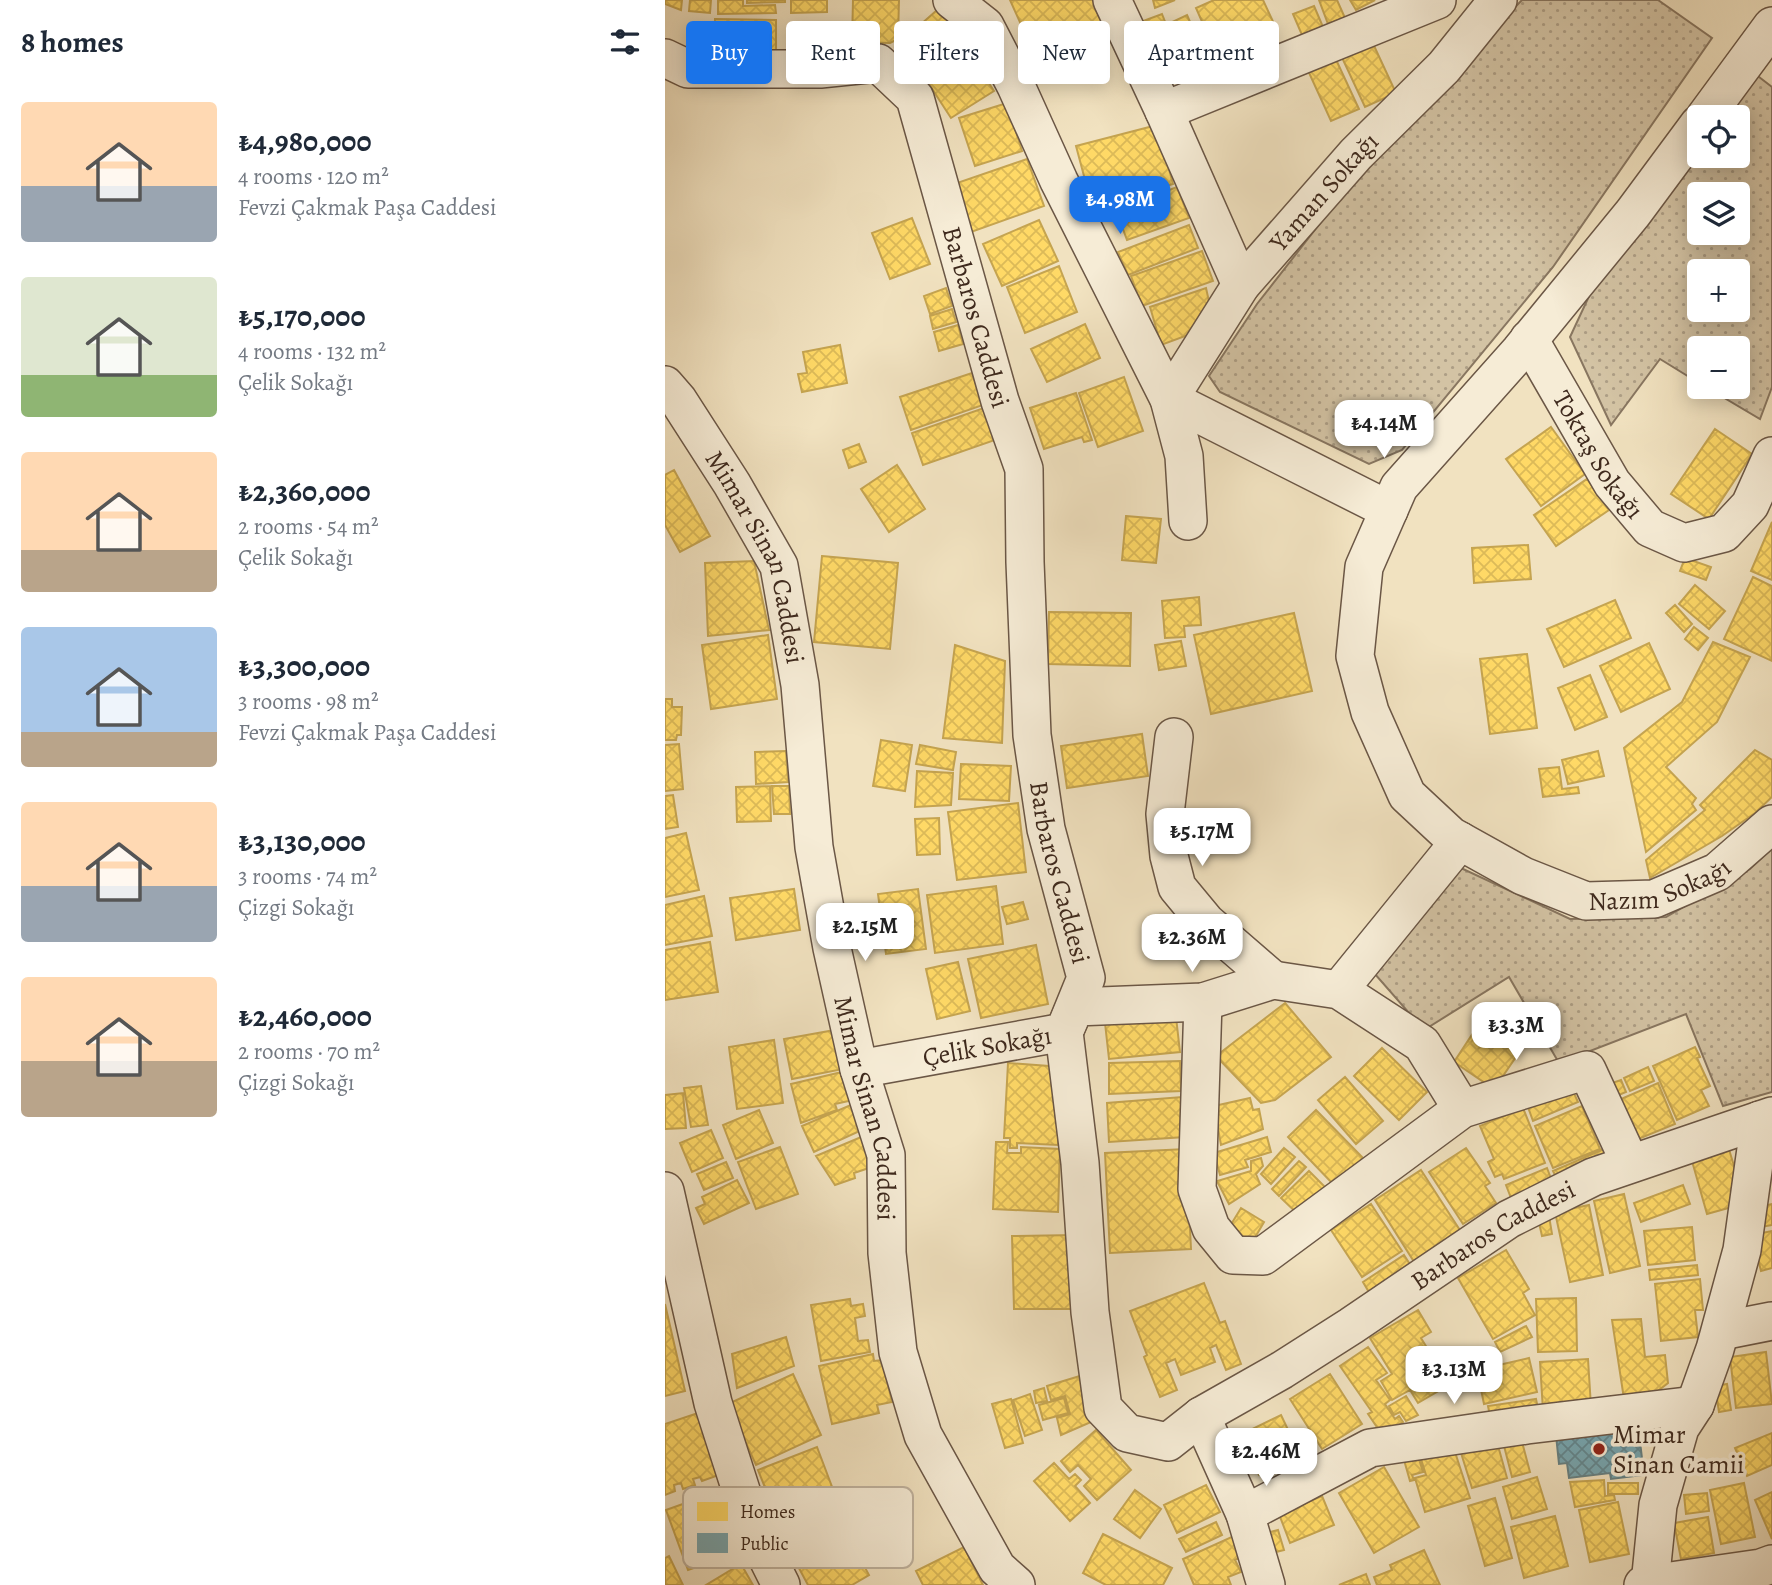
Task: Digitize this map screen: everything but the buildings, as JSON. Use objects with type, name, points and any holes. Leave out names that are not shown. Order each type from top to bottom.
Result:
[{"type":"street","points":[[952,0],[985,26],[1016,86],[1059,181],[1169,399],[1184,456],[1188,521]]},
{"type":"street","points":[[1112,0],[1241,285]]},
{"type":"street","points":[[1164,111],[1437,0]]},
{"type":"street","name":"Yaman Sokağı","points":[[1169,399],[1241,285],[1356,154],[1444,67],[1499,0]]},
{"type":"street","points":[[1714,105],[1772,26]]},
{"type":"street","name":"Barbaros Caddesi","points":[[665,58],[688,69],[820,69],[878,63],[915,98],[1000,401],[1024,468],[1032,735],[1046,829],[1086,978],[1064,1032],[1080,1163],[1090,1312],[1103,1408],[1127,1433],[1168,1442],[1201,1416],[1339,1334],[1509,1219],[1593,1177],[1766,1118]]},
{"type":"street","name":"Nazım Sokağı","points":[[1687,140],[1633,212],[1529,340],[1399,487],[1364,567],[1355,656],[1370,712],[1408,795],[1451,836],[1523,876],[1585,901],[1654,898],[1717,872],[1772,824]]},
{"type":"street","name":"Toktaş Sokağı","points":[[1529,340],[1612,483],[1650,528],[1684,543],[1724,533],[1749,505],[1772,456]]},
{"type":"street","name":"Mimar Sinan Caddesi","points":[[665,385],[678,400],[732,484],[779,566],[800,685],[814,847],[832,948],[859,1069],[886,1155],[887,1253],[898,1352],[923,1435],[997,1568],[1016,1585]]},
{"type":"street","points":[[1169,399],[1389,510]]},
{"type":"street","points":[[1174,737],[1165,814],[1169,856],[1177,887],[1206,922],[1273,981]]},
{"type":"street","points":[[1339,990],[1460,841]]},
{"type":"street","name":"Çelik Sokağı","points":[[859,1069],[1064,1032],[1075,1007],[1203,1002],[1273,981],[1339,990],[1422,1044],[1462,1109]]},
{"type":"street","points":[[1203,1002],[1197,1189],[1211,1228],[1233,1255],[1263,1256],[1462,1109],[1587,1070],[1630,1163]]},
{"type":"street","points":[[1766,1118],[1742,1250],[1721,1331],[1695,1405],[1680,1428],[1658,1505],[1646,1584],[1761,1568],[1772,1564]]},
{"type":"street","points":[[665,1191],[713,1403],[740,1487]]},
{"type":"street","points":[[1721,1331],[1772,1321]]},
{"type":"street","points":[[1245,1514],[1370,1448],[1527,1425],[1695,1405]]},
{"type":"street","points":[[1201,1416],[1245,1514],[1266,1585]]},
{"type":"street","points":[[772,1568],[781,1585]]},
{"type":"shaded area","points":[[1522,0],[1658,0],[1712,38],[1553,267],[1402,450],[1369,464],[1220,392],[1209,376],[1257,304],[1382,144]]},
{"type":"shaded area","points":[[1750,70],[1772,87],[1772,387],[1760,419],[1726,399],[1750,399],[1750,336],[1687,336],[1687,376],[1660,359],[1611,425],[1570,337],[1591,292],[1687,158],[1687,168],[1750,168],[1750,105],[1725,105]]},
{"type":"shaded area","points":[[1772,848],[1772,1092],[1723,1106],[1686,1014],[1559,1063],[1509,977],[1424,1030],[1374,973],[1461,868],[1570,919],[1666,917],[1750,869]]},
{"type":"place","name":"Mimar Sinan Camii","points":[[1599,1449]]}]
